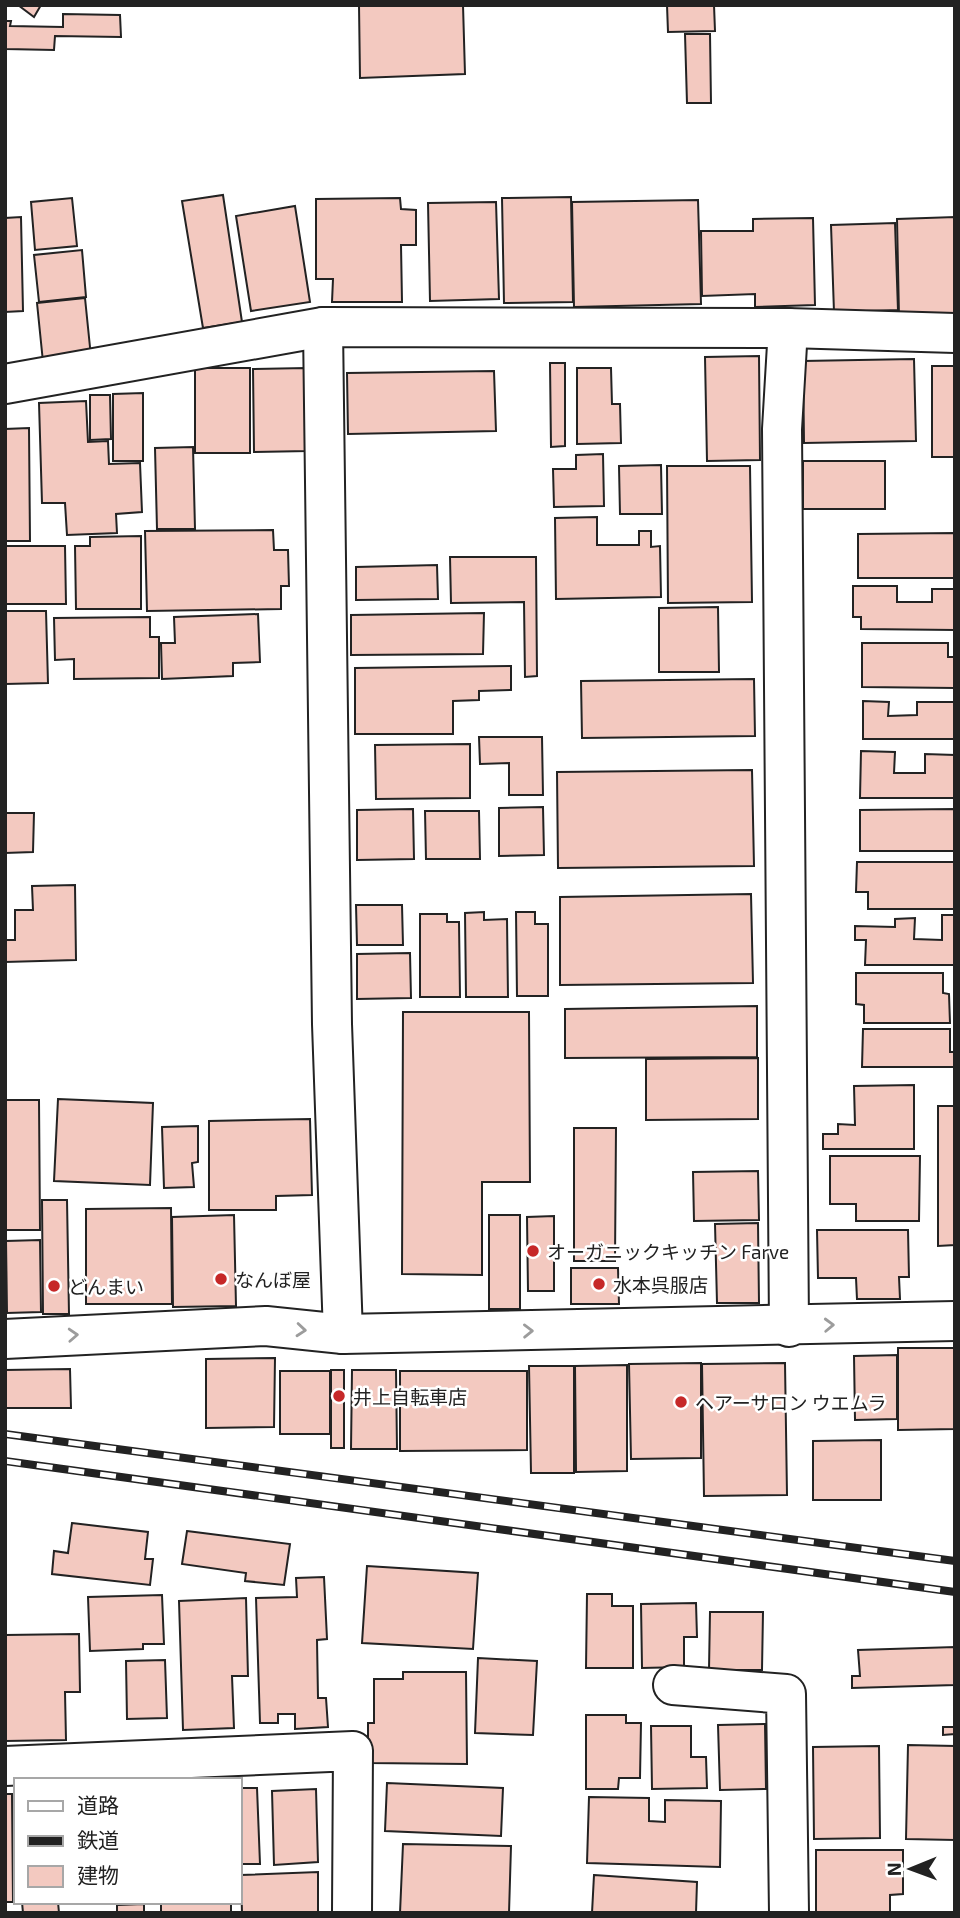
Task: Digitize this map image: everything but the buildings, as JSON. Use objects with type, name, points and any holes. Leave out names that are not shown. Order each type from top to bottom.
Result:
[{"type":"street","points":[[323,327],[332,1024],[343,1334]]},
{"type":"street","points":[[5,384],[323,327],[788,328],[955,333]]},
{"type":"street","points":[[788,328],[782,429],[789,1326]]},
{"type":"street","points":[[5,1339],[265,1326],[343,1334],[955,1321]]},
{"type":"street","points":[[673,1685],[786,1694],[789,1913]]},
{"type":"street","points":[[5,1766],[353,1751],[352,1913]]},
{"type":"railway","points":[[5,1434],[955,1561]]},
{"type":"railway","points":[[5,1461],[955,1592]]},
{"type":"place","name":"オーガニックキッチン Farve","points":[[533,1251]]},
{"type":"place","name":"なんぼ屋","points":[[221,1279]]},
{"type":"place","name":"水本呉服店","points":[[599,1284]]},
{"type":"place","name":"どんまい","points":[[54,1286]]},
{"type":"place","name":"井上自転車店","points":[[339,1396]]},
{"type":"place","name":"ヘアーサロン ウエムラ","points":[[681,1402]]}]
